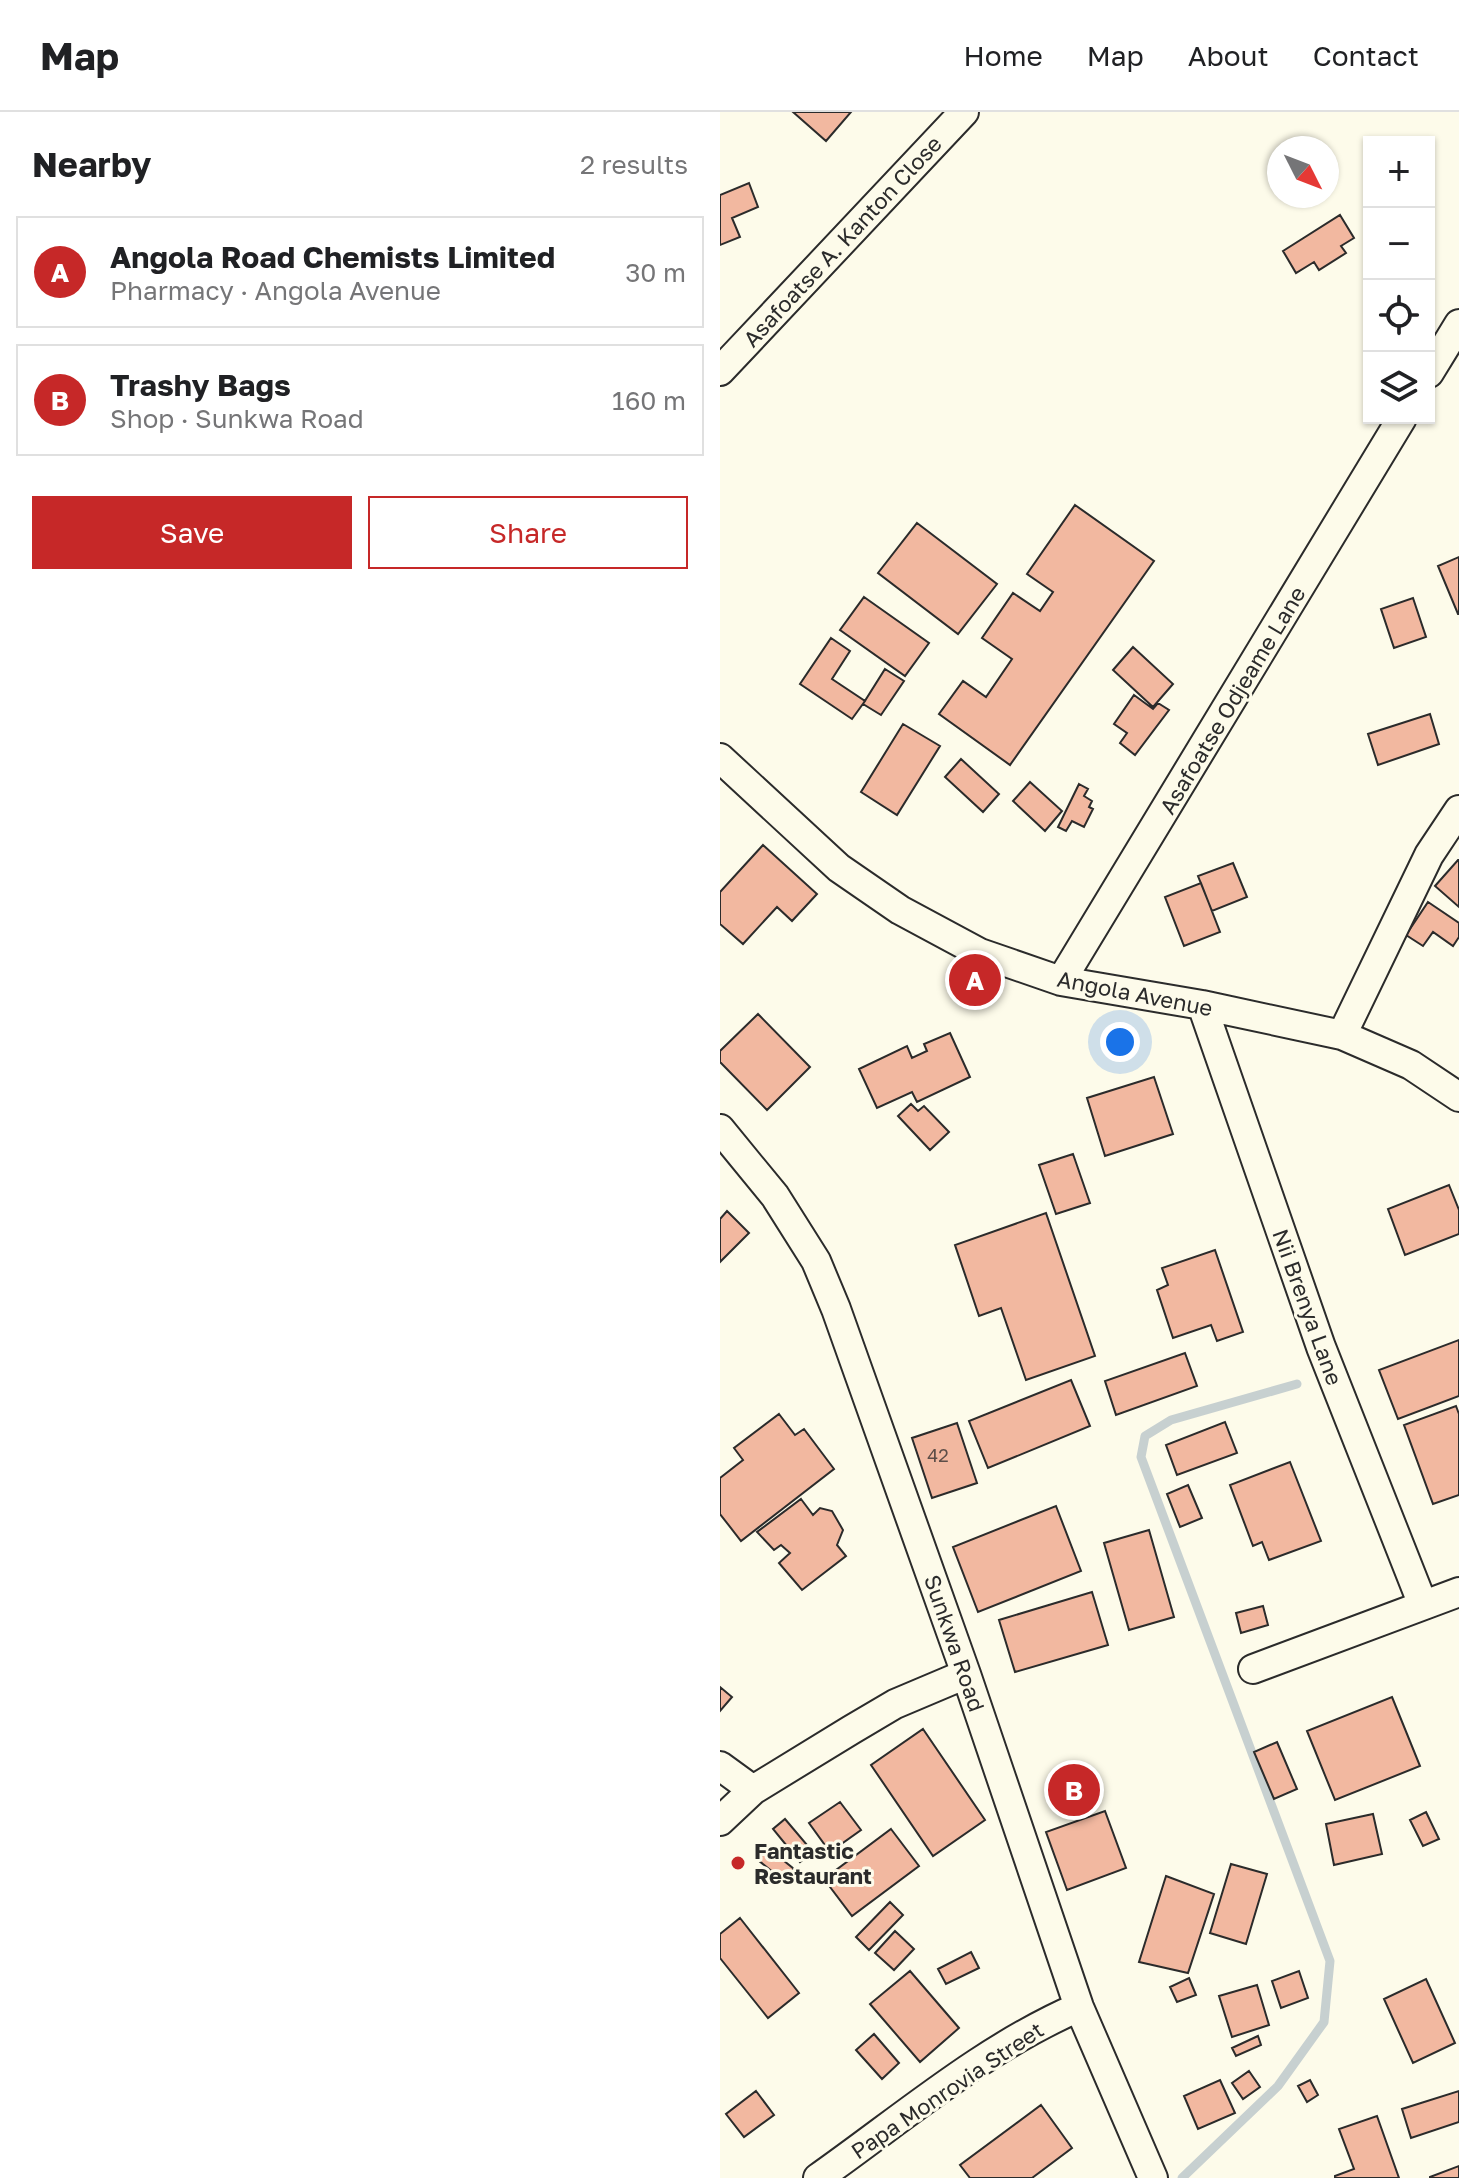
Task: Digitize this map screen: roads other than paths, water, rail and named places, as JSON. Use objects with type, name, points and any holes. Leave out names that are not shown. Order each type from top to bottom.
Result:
[{"type":"street","name":"Asafoatse A. Kanton Close","points":[[720,371],[964,112]]},
{"type":"street","points":[[1435,363],[1459,324]]},
{"type":"street","name":"Asafoatse Odjeame Lane","points":[[1061,981],[1398,424]]},
{"type":"street","name":"Angola Avenue","points":[[720,758],[839,868],[900,910],[980,953],[1061,981],[1202,1005],[1342,1035],[1411,1065],[1459,1097]]},
{"type":"street","points":[[1342,1035],[1429,855],[1459,810]]},
{"type":"street","name":"Nii Brenya Lane","points":[[1202,1005],[1321,1347],[1423,1605]]},
{"type":"street","name":"Sunkwa Road","points":[[720,1129],[775,1196],[816,1261],[836,1309],[966,1674],[1079,2007],[1153,2178]]},
{"type":"street","points":[[1253,1669],[1459,1592]]},
{"type":"street","points":[[720,1821],[753,1790],[895,1704],[966,1674]]},
{"type":"street","points":[[720,1766],[753,1790]]},
{"type":"street","name":"Papa Monrovia Street","points":[[818,2178],[991,2054],[1040,2024],[1079,2007]]},
{"type":"waterway","points":[[1182,2178],[1278,2086],[1324,2022],[1330,1961],[1141,1457],[1145,1436],[1171,1420],[1297,1384]]},
{"type":"place","name":"Angola Road Chemists Limited","points":[[975,980]]},
{"type":"place","name":"Trashy Bags","points":[[1074,1790]]},
{"type":"place","name":"Fantastic Restaurant","points":[[738,1863]]}]
